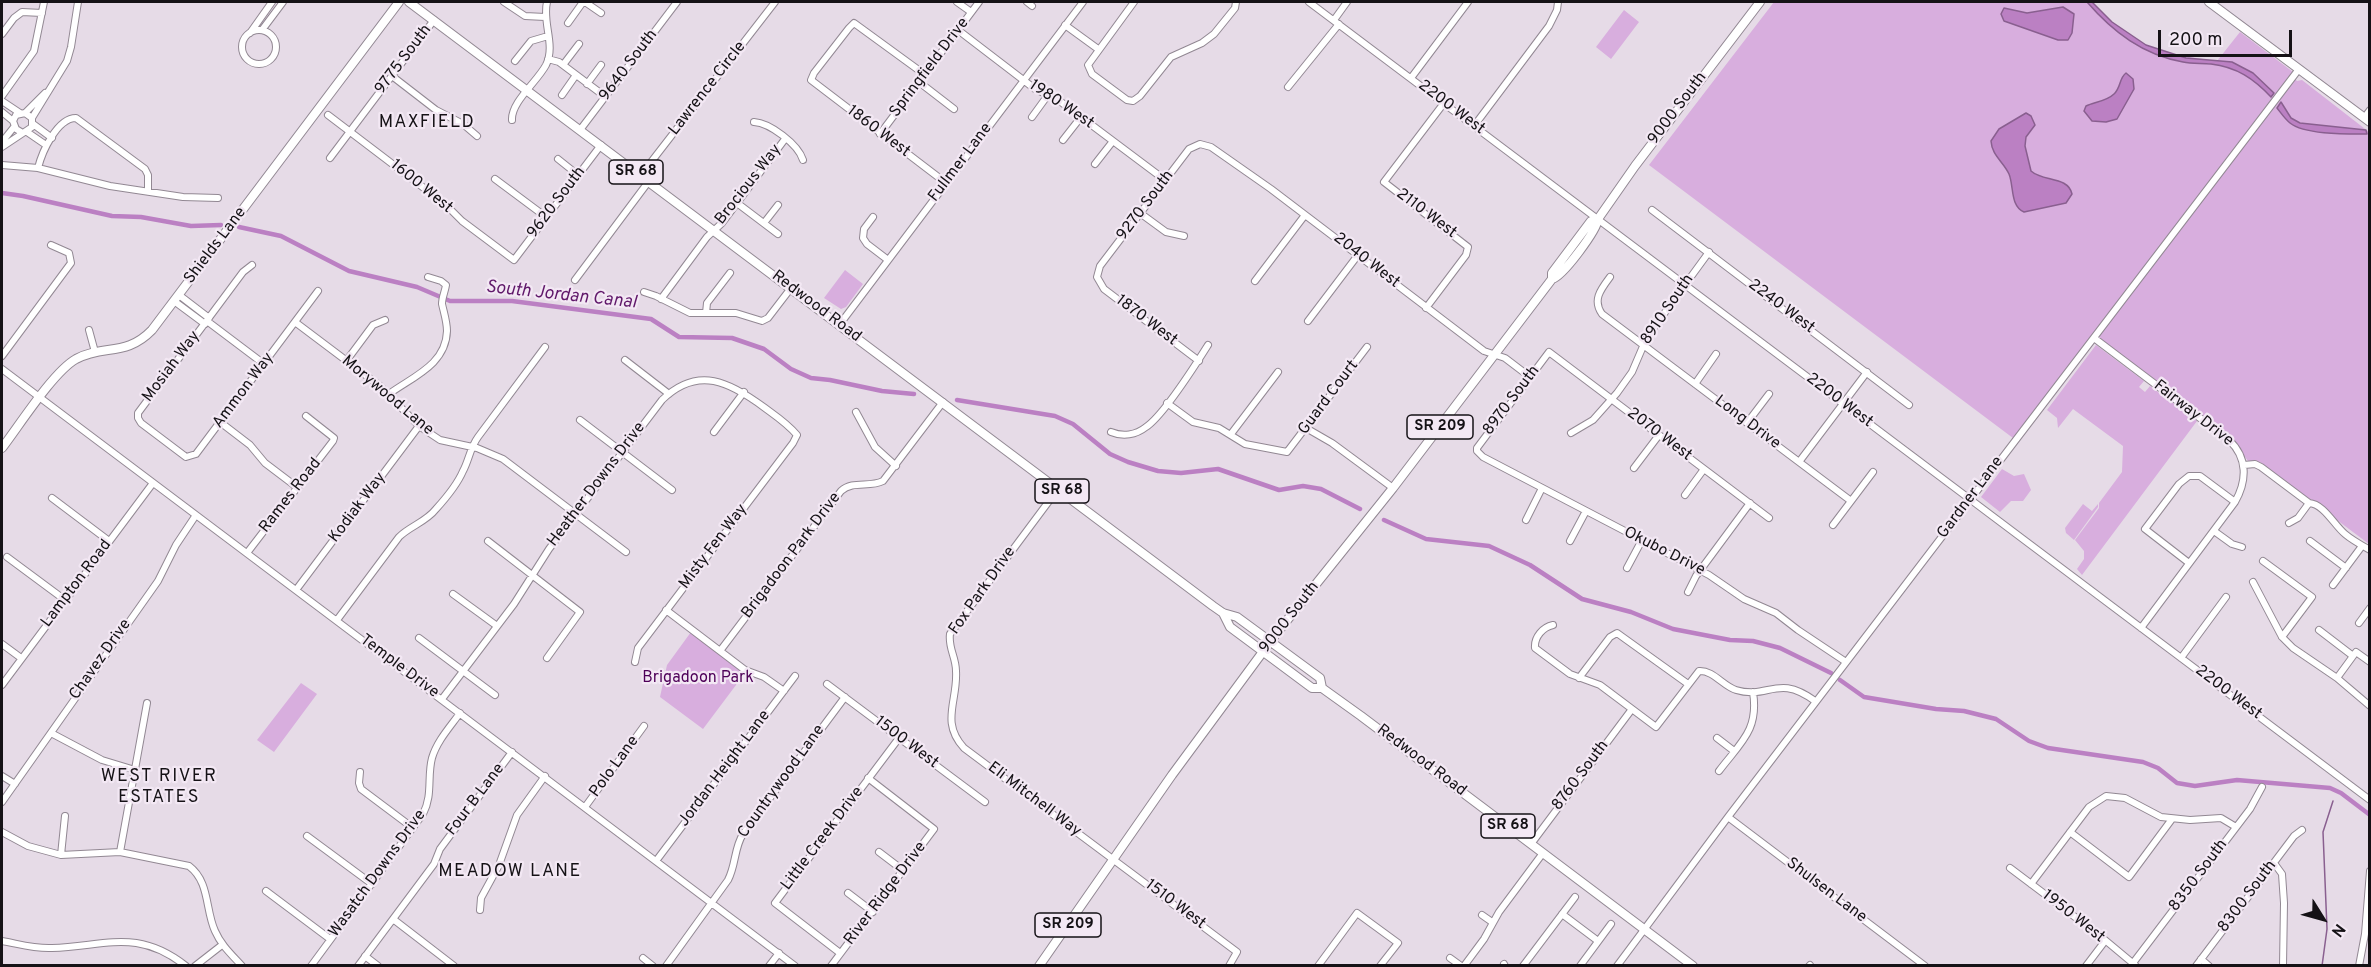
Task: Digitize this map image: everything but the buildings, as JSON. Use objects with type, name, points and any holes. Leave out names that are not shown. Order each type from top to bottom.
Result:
[{"type":"main road","name":"Shields Lane","points":[[2,448],[68,364],[82,356],[95,352],[118,350],[138,342],[152,330],[399,2]]},
{"type":"main road","name":"Redwood Road","points":[[409,2],[1223,613],[1238,617],[1320,678],[1322,688]]},
{"type":"main road","name":"9000 South","points":[[1039,966],[1113,859],[1263,652],[1393,488],[1552,279],[1552,273],[1591,221],[1598,219],[1760,2]]},
{"type":"main road","points":[[2209,2],[2367,120]]},
{"type":"main road","name":"Redwood Road","points":[[1223,613],[1230,627],[1263,652],[1312,688],[1322,688],[1693,966]]},
{"type":"street","points":[[2,96],[34,51],[44,2]]},
{"type":"street","points":[[2,147],[24,132],[32,121],[45,93],[67,61],[78,2]]},
{"type":"street","points":[[262,30],[270,35],[275,48],[272,57],[260,63],[249,60],[243,53],[242,44],[272,2]]},
{"type":"street","points":[[250,33],[262,30],[283,2]]},
{"type":"street","points":[[504,2],[513,4],[525,16],[545,17]]},
{"type":"street","points":[[512,120],[513,109],[548,59],[550,48],[545,17],[547,2]]},
{"type":"street","points":[[568,23],[584,2],[601,13]]},
{"type":"street","name":"9640 South","points":[[580,130],[677,2]]},
{"type":"street","name":"Lawrence Circle","points":[[575,279],[645,178],[775,2]]},
{"type":"street","points":[[957,2],[971,12]]},
{"type":"street","name":"Springfield Drive","points":[[880,134],[979,2]]},
{"type":"street","name":"Fullmer Lane","points":[[840,324],[1083,2]]},
{"type":"street","points":[[1134,2],[1088,65],[1092,74],[1127,100],[1136,100],[1169,59],[1182,50],[1202,43],[1214,34],[1235,8],[1236,2]]},
{"type":"street","name":"2200 West","points":[[1309,2],[2370,800]]},
{"type":"street","points":[[1288,87],[1337,22],[1347,2]]},
{"type":"street","points":[[1411,78],[1468,2]]},
{"type":"street","points":[[1474,126],[1549,26],[1557,10],[1558,2]]},
{"type":"street","points":[[2,34],[14,18],[22,12],[42,13]]},
{"type":"street","name":"9775 South","points":[[330,158],[434,20]]},
{"type":"street","name":"1860 West","points":[[924,74],[854,23],[814,73],[812,80],[946,183]]},
{"type":"street","points":[[1065,25],[1098,49]]},
{"type":"street","name":"1980 West","points":[[958,30],[1165,180]]},
{"type":"street","points":[[515,61],[531,41],[548,36]]},
{"type":"street","points":[[563,65],[579,44]]},
{"type":"street","points":[[548,59],[563,65],[599,92]]},
{"type":"street","points":[[587,84],[601,66]]},
{"type":"street","name":"Gardner Lane","points":[[1617,966],[1815,701],[2299,69]]},
{"type":"street","points":[[562,95],[576,75]]},
{"type":"street","points":[[392,76],[436,110],[463,124],[477,136]]},
{"type":"street","points":[[919,82],[954,109]]},
{"type":"street","points":[[2,142],[22,113],[45,93]]},
{"type":"street","points":[[1032,117],[1048,94]]},
{"type":"street","points":[[2,101],[22,113],[52,138]]},
{"type":"street","name":"2110 West","points":[[1426,308],[1466,255],[1468,247],[1384,182],[1444,103]]},
{"type":"street","points":[[2367,120],[2370,110]]},
{"type":"street","points":[[2,112],[13,124],[46,145]]},
{"type":"street","name":"1600 West","points":[[328,115],[514,260]]},
{"type":"street","points":[[39,168],[46,145],[67,120],[73,117],[81,120],[145,169],[148,175],[148,190]]},
{"type":"street","points":[[1063,140],[1081,117]]},
{"type":"street","points":[[754,122],[765,124],[798,149],[803,160]]},
{"type":"street","name":"Brocious Way","points":[[661,298],[722,223],[785,139]]},
{"type":"street","points":[[1095,164],[1113,141]]},
{"type":"street","name":"9270 South","points":[[1097,277],[1100,266],[1191,147],[1202,144]]},
{"type":"street","name":"2040 West","points":[[1202,144],[1211,147],[1305,215],[1484,351],[1505,358],[1530,377]]},
{"type":"street","name":"9620 South","points":[[514,260],[600,145]]},
{"type":"street","points":[[558,159],[578,175]]},
{"type":"street","points":[[2,165],[39,168],[110,186],[183,197],[218,198]]},
{"type":"street","points":[[495,179],[546,217]]},
{"type":"street","points":[[737,203],[778,234]]},
{"type":"street","points":[[764,223],[778,205]]},
{"type":"street","name":"2240 West","points":[[1652,210],[1909,405]]},
{"type":"street","points":[[1140,213],[1166,232],[1184,236]]},
{"type":"street","points":[[1255,281],[1305,215]]},
{"type":"street","points":[[873,217],[864,229],[862,238],[888,260]]},
{"type":"street","points":[[2,356],[71,263],[69,253],[51,245]]},
{"type":"street","name":"8910 South","points":[[1571,433],[1593,420],[1632,372],[1643,345],[1709,252]]},
{"type":"street","points":[[1308,321],[1358,255]]},
{"type":"street","points":[[207,321],[243,272],[252,265]]},
{"type":"street","points":[[706,313],[707,303],[729,273]]},
{"type":"street","points":[[389,394],[428,369],[441,352],[447,331],[443,298],[446,288],[444,283],[428,277]]},
{"type":"street","name":"1870 West","points":[[1097,277],[1104,289],[1199,361]]},
{"type":"street","name":"Long Drive","points":[[1610,278],[1598,296],[1600,310],[1643,345],[1851,501]]},
{"type":"street","points":[[644,292],[661,298],[686,312],[736,314],[765,321],[791,288]]},
{"type":"street","name":"Ammon Way","points":[[190,458],[196,454],[318,291]]},
{"type":"street","points":[[176,298],[264,364]]},
{"type":"street","points":[[347,360],[373,325],[385,320]]},
{"type":"street","name":"Mosiah Way","points":[[190,458],[184,456],[141,423],[138,416],[207,321]]},
{"type":"street","name":"Morywood Lane","points":[[296,322],[389,394],[405,414],[419,426],[440,440],[472,447],[503,459],[626,552]]},
{"type":"street","points":[[88,330],[95,352]]},
{"type":"street","name":"Fairway Drive","points":[[2094,338],[2229,440],[2238,451],[2244,465],[2244,483],[2235,502],[2141,627]]},
{"type":"street","points":[[1111,432],[1121,435],[1141,431],[1151,423],[1199,361],[1208,345]]},
{"type":"street","name":"Guard Court","points":[[1231,434],[1250,446],[1283,453],[1306,428],[1367,346]]},
{"type":"street","points":[[337,621],[399,537],[438,508],[462,474],[472,447],[545,347]]},
{"type":"street","name":"2070 West","points":[[1549,352],[1769,518]]},
{"type":"street","name":"8970 South","points":[[1477,451],[1479,443],[1549,352]]},
{"type":"street","points":[[1695,384],[1716,354]]},
{"type":"street","points":[[625,360],[669,394]]},
{"type":"street","name":"Temple Drive","points":[[2,369],[795,966]]},
{"type":"street","points":[[1167,403],[1193,422],[1219,428],[1231,434],[1278,372]]},
{"type":"street","points":[[1799,462],[1867,372]]},
{"type":"street","name":"Heather Downs Drive","points":[[442,699],[497,627],[622,452],[669,394],[690,383],[704,381],[724,383],[744,393],[797,435]]},
{"type":"street","points":[[714,432],[744,393]]},
{"type":"street","points":[[1747,423],[1769,394]]},
{"type":"street","name":"Brigadoon Park Drive","points":[[720,651],[841,491],[850,485],[878,484],[889,476],[943,402]]},
{"type":"street","points":[[856,412],[875,447],[896,465]]},
{"type":"street","name":"Rames Road","points":[[247,553],[334,438],[306,416]]},
{"type":"street","points":[[580,420],[672,490]]},
{"type":"street","points":[[220,422],[250,446],[265,464],[298,488]]},
{"type":"street","name":"Kodiak Way","points":[[296,590],[419,426]]},
{"type":"street","points":[[1306,428],[1332,443],[1393,488]]},
{"type":"street","name":"Misty Fen Way","points":[[635,662],[638,648],[797,435]]},
{"type":"street","points":[[1634,468],[1659,435]]},
{"type":"street","name":"Okubo Drive","points":[[1477,451],[1483,457],[1542,489],[1700,570],[1751,603],[1776,613],[1846,662]]},
{"type":"street","points":[[2244,465],[2259,465],[2309,503],[2314,503],[2344,534],[2370,550]]},
{"type":"street","points":[[1685,495],[1704,469]]},
{"type":"street","points":[[1833,525],[1873,472]]},
{"type":"street","points":[[2189,563],[2145,529],[2179,484],[2189,476],[2200,476],[2235,502]]},
{"type":"street","name":"Lampton Road","points":[[2,685],[153,483]]},
{"type":"street","name":"Fox Park Drive","points":[[957,740],[951,719],[956,669],[949,645],[950,634],[1058,489]]},
{"type":"street","points":[[1526,520],[1542,489]]},
{"type":"street","points":[[52,498],[109,541]]},
{"type":"street","points":[[1688,592],[1700,570],[1750,503]]},
{"type":"street","points":[[2289,523],[2298,518],[2309,503]]},
{"type":"street","points":[[1570,541],[1586,511]]},
{"type":"street","name":"Chavez Drive","points":[[2,802],[158,580],[176,545],[196,515]]},
{"type":"street","points":[[2214,531],[2232,544],[2242,547]]},
{"type":"street","points":[[1627,568],[1642,540]]},
{"type":"street","points":[[488,541],[580,612],[547,658]]},
{"type":"street","points":[[2310,541],[2346,568]]},
{"type":"street","points":[[2333,585],[2362,546]]},
{"type":"street","points":[[7,557],[65,600]]},
{"type":"street","points":[[2263,561],[2312,597],[2282,637]]},
{"type":"street","points":[[2253,582],[2282,637],[2293,648],[2337,678],[2370,706]]},
{"type":"street","points":[[453,594],[497,627]]},
{"type":"street","points":[[2181,658],[2226,597]]},
{"type":"street","points":[[2359,623],[2370,608]]},
{"type":"street","points":[[666,610],[745,670],[764,677],[784,691]]},
{"type":"street","points":[[1553,625],[1544,629],[1536,639],[1534,645],[1538,651],[1570,674],[1600,685],[1656,727],[1697,672],[1706,671],[1736,690],[1753,692],[1776,687],[1793,688],[1815,701]]},
{"type":"street","points":[[2319,630],[2370,662]]},
{"type":"street","points":[[1580,678],[1610,637],[1617,633],[1688,684]]},
{"type":"street","points":[[419,638],[495,695]]},
{"type":"street","points":[[2,644],[21,658]]},
{"type":"street","points":[[2337,678],[2354,654]]},
{"type":"street","name":"Jordan Height Lane","points":[[656,861],[795,676]]},
{"type":"street","name":"1500 West","points":[[827,684],[985,802]]},
{"type":"street","points":[[1719,771],[1747,735],[1754,719],[1753,692]]},
{"type":"street","name":"Countrywood Lane","points":[[666,966],[731,874],[737,846],[743,834],[845,697]]},
{"type":"street","points":[[120,852],[147,703]]},
{"type":"street","name":"8760 South","points":[[1531,844],[1632,709]]},
{"type":"street","name":"Wasatch Downs Drive","points":[[311,966],[423,814],[429,801],[431,764],[435,751],[460,713]]},
{"type":"street","name":"Polo Lane","points":[[585,807],[644,726]]},
{"type":"street","points":[[51,733],[102,760],[135,770]]},
{"type":"street","name":"Little Creek Drive","points":[[840,952],[775,903],[899,738]]},
{"type":"street","points":[[1717,738],[1734,751]]},
{"type":"street","name":"Eli Mitchell Way","points":[[957,740],[964,748],[1113,859]]},
{"type":"street","name":"Four B Lane","points":[[358,966],[434,864],[440,849],[512,752]]},
{"type":"street","points":[[360,772],[361,789],[413,828]]},
{"type":"street","points":[[2,776],[15,784]]},
{"type":"street","points":[[480,910],[482,898],[499,865],[517,815],[545,776]]},
{"type":"street","name":"River Ridge Drive","points":[[831,966],[934,829],[868,778]]},
{"type":"street","name":"8350 South","points":[[2134,964],[2236,827],[2262,787]]},
{"type":"street","points":[[2031,884],[2089,807],[2106,796],[2125,798],[2156,815],[2172,819],[2221,818],[2236,827]]},
{"type":"street","points":[[61,855],[65,816]]},
{"type":"street","name":"Shulsen Lane","points":[[1728,817],[1926,966]]},
{"type":"street","points":[[2070,832],[2129,877],[2172,819]]},
{"type":"street","name":"8300 South","points":[[2199,963],[2294,836],[2302,830]]},
{"type":"street","points":[[2,832],[27,846],[61,855],[120,852],[191,867],[203,884],[211,921],[222,945],[242,966]]},
{"type":"street","points":[[307,836],[372,884]]},
{"type":"street","points":[[879,852],[904,871]]},
{"type":"street","points":[[1450,958],[1463,966],[1484,939],[1492,922],[1544,853]]},
{"type":"street","name":"1510 West","points":[[1113,859],[1237,952],[1229,966]]},
{"type":"street","points":[[2274,863],[2282,874],[2283,966]]},
{"type":"street","name":"1950 West","points":[[2010,868],[2134,964]]},
{"type":"street","points":[[2359,966],[2366,934],[2370,871]]},
{"type":"street","points":[[266,891],[330,939]]},
{"type":"street","points":[[848,893],[873,912]]},
{"type":"street","points":[[1523,966],[1575,897]]},
{"type":"street","points":[[1318,966],[1357,913],[1398,943],[1380,966]]},
{"type":"street","points":[[1562,914],[1598,941]]},
{"type":"street","points":[[1482,915],[1492,922]]},
{"type":"street","points":[[393,919],[454,966]]},
{"type":"street","points":[[1580,966],[1611,924]]},
{"type":"street","points":[[2,941],[44,948],[131,941],[156,947],[186,966]]},
{"type":"street","points":[[2086,966],[2105,941]]},
{"type":"street","points":[[195,966],[222,945]]},
{"type":"street","points":[[769,966],[779,953]]},
{"type":"street","points":[[365,956],[378,966]]},
{"type":"street","points":[[643,958],[653,966]]},
{"type":"street","points":[[780,964],[785,958]]},
{"type":"street","points":[[2199,963],[2209,966]]},
{"type":"green space","points":[[1774,2],[2092,2],[2121,30],[2148,46],[2179,55],[2217,61],[2240,32],[2293,72],[2291,75],[2297,81],[2302,80],[2369,132],[2369,544],[2260,462],[2248,461],[2232,439],[2099,338],[2100,336],[2096,333],[2013,438],[1649,165]]},
{"type":"green space","points":[[1624,10],[1639,22],[1611,59],[1596,47]]},
{"type":"green space","points":[[845,270],[863,284],[846,307],[841,309],[824,298]]},
{"type":"green space","points":[[2096,345],[2144,381],[2139,387],[2145,392],[2150,386],[2197,421],[2082,575],[2077,569],[2084,559],[2084,551],[2075,540],[2122,472],[2123,446],[2073,409],[2058,428],[2057,418],[2047,410]]},
{"type":"green space","points":[[2002,469],[2014,476],[2024,474],[2031,490],[2023,501],[2011,501],[2000,512],[1981,497]]},
{"type":"green space","points":[[2083,504],[2092,511],[2098,504],[2098,507],[2074,540],[2066,533],[2065,528]]},
{"type":"green space","name":"Brigadoon Park","points":[[691,632],[745,673],[703,729],[660,697],[667,665]]},
{"type":"green space","points":[[301,683],[317,694],[274,752],[257,740]]},
{"type":"shaded area","points":[[2087,2],[2092,2],[2112,22],[2146,45],[2186,58],[2232,62],[2253,73],[2274,93],[2271,97],[2251,79],[2229,68],[2168,59],[2142,48],[2107,23]]},
{"type":"shaded area","points":[[2063,7],[2074,14],[2072,33],[2068,40],[2058,40],[2004,21],[2001,14],[2004,8],[2027,13]]},
{"type":"shaded area","points":[[2126,73],[2133,79],[2134,89],[2117,119],[2106,122],[2092,121],[2084,111],[2086,106],[2104,100],[2116,92]]},
{"type":"shaded area","points":[[2281,102],[2291,118],[2300,123],[2366,130],[2367,134],[2327,133],[2297,127],[2288,121],[2277,108]]},
{"type":"shaded area","points":[[2026,113],[2031,116],[2035,125],[2026,137],[2025,146],[2031,171],[2066,184],[2072,194],[2066,203],[2024,212],[2016,205],[2011,179],[2007,169],[1993,151],[1991,141],[1999,129]]},
{"type":"waterway","name":"South Jordan Canal","points":[[2,193],[112,216],[141,217],[191,226],[221,225]]},
{"type":"waterway","name":"South Jordan Canal","points":[[239,227],[281,236],[349,271],[417,287],[450,301],[512,301],[651,319],[679,337],[732,338],[764,349],[791,369],[811,378],[882,391],[914,394]]},
{"type":"waterway","name":"South Jordan Canal","points":[[957,400],[1055,416],[1073,424],[1110,454],[1158,471],[1181,473],[1218,469],[1279,490],[1303,486],[1321,489],[1360,509]]},
{"type":"waterway","name":"South Jordan Canal","points":[[1384,520],[1426,539],[1489,546],[1530,565],[1582,599],[1631,612],[1673,629],[1730,640],[1753,641],[1780,648],[1831,673]]},
{"type":"waterway","name":"South Jordan Canal","points":[[1840,680],[1864,697],[1936,709],[1964,711],[1996,719],[2029,741],[2048,748],[2143,762],[2158,768],[2177,783],[2195,786],[2237,780],[2330,788],[2341,793],[2370,815]]},
{"type":"waterway","points":[[2322,966],[2327,929],[2323,832],[2333,801]]},
{"type":"district","name":"MAXFIELD","points":[[427,123]]},
{"type":"district","name":"WEST RIVER ESTATES","points":[[159,787]]},
{"type":"district","name":"MEADOW LANE","points":[[510,872]]}]
